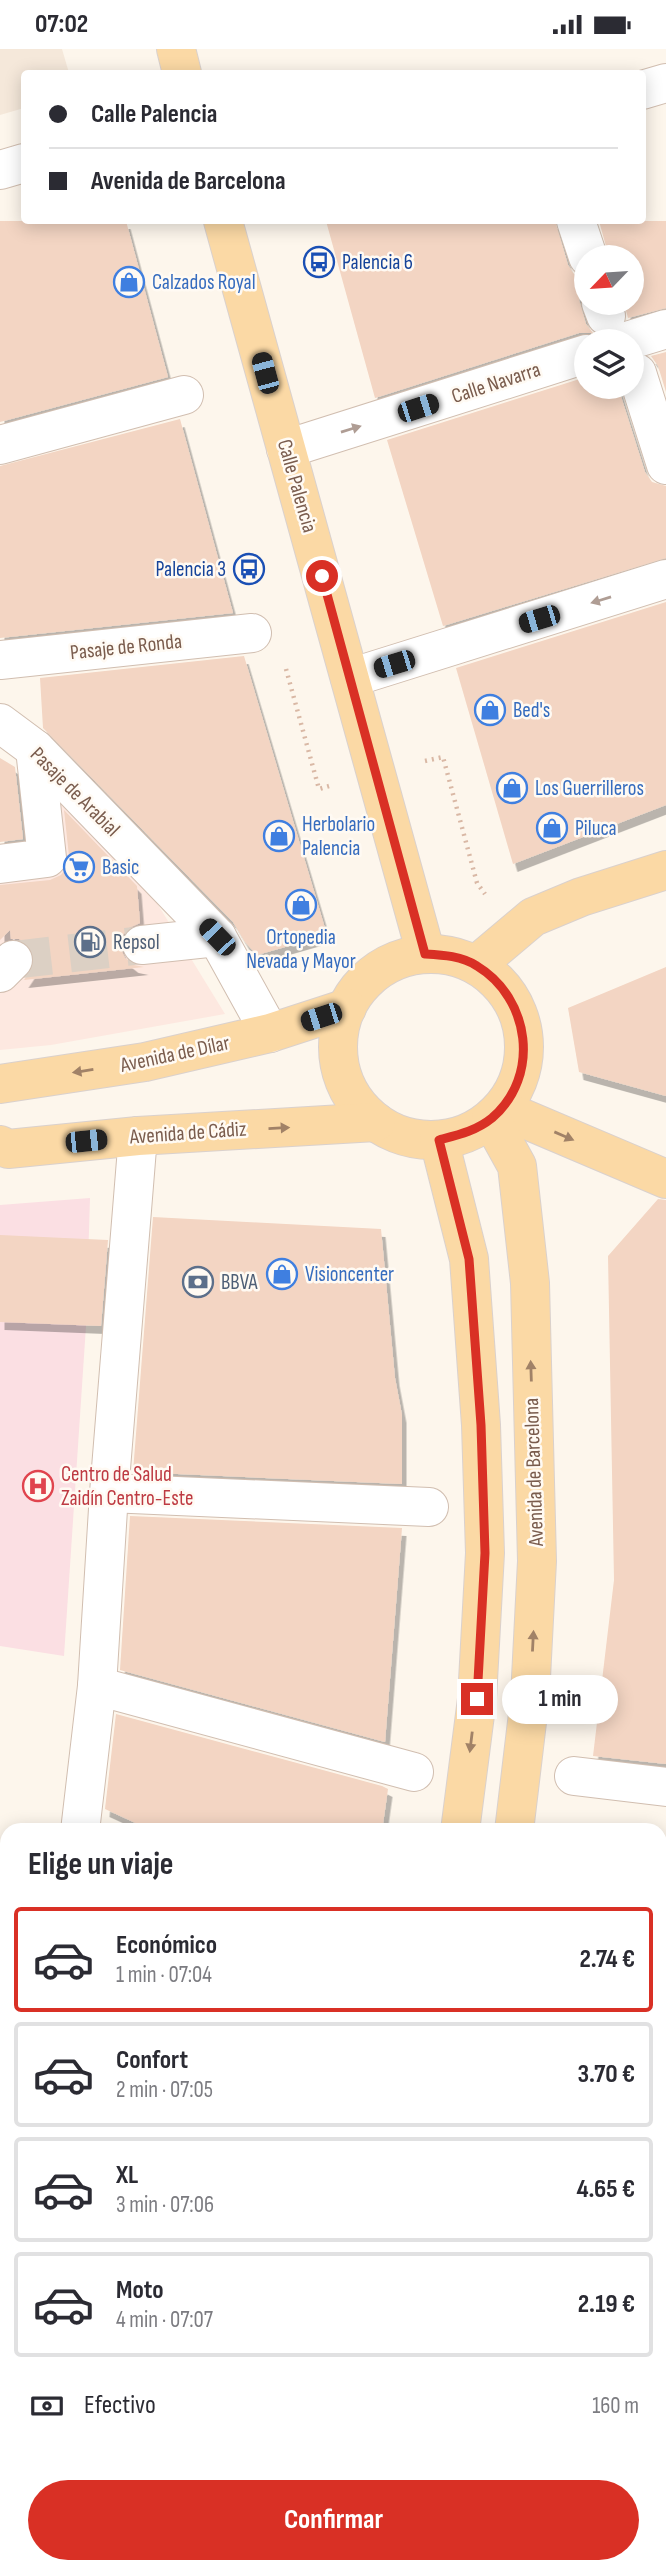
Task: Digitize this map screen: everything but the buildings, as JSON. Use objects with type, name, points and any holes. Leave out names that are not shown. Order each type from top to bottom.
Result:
[{"type":"main road","points":[[176,49],[181,70]]},
{"type":"main road","name":"Calle Palencia","points":[[224,224],[425,954]]},
{"type":"main road","points":[[476,965],[533,917],[581,897],[666,870]]},
{"type":"main road","points":[[425,954],[451,956],[476,965],[498,982],[514,1004],[523,1031],[524,1059],[515,1086],[496,1114],[466,1134],[439,1140],[416,1139],[395,1133],[376,1122],[354,1099],[341,1071],[339,1039],[347,1008],[360,987],[378,970],[401,958],[425,954]]},
{"type":"main road","name":"Avenida de Dílar","points":[[0,1084],[145,1062],[270,1033],[347,1008]]},
{"type":"main road","points":[[496,1114],[666,1179]]},
{"type":"main road","name":"Avenida de Barcelona","points":[[496,1114],[517,1166],[530,1283],[537,1561],[530,1697],[515,1823]]},
{"type":"main road","name":"Avenida de Cádiz","points":[[0,1145],[8,1149],[138,1136],[376,1122]]},
{"type":"main road","points":[[439,1140],[469,1259],[481,1425],[485,1553],[477,1699],[461,1823]]},
{"type":"street","points":[[646,89],[666,83]]},
{"type":"street","points":[[0,170],[21,164]]},
{"type":"street","points":[[577,224],[583,245]]},
{"type":"street","points":[[644,331],[666,329]]},
{"type":"street","name":"Calle Navarra","points":[[286,449],[574,358]]},
{"type":"street","points":[[0,445],[184,395]]},
{"type":"street","points":[[642,399],[666,465]]},
{"type":"street","points":[[351,678],[666,579]]},
{"type":"street","name":"Pasaje de Ronda","points":[[0,660],[252,633]]},
{"type":"street","name":"Pasaje de Arabial","points":[[0,723],[35,750],[217,937],[270,1033]]},
{"type":"street","points":[[0,863],[47,858],[35,750]]},
{"type":"street","points":[[142,945],[217,937]]},
{"type":"street","points":[[88,1823],[109,1493],[138,1136]]},
{"type":"street","points":[[109,1493],[429,1507]]},
{"type":"street","points":[[97,1686],[414,1772]]},
{"type":"street","points":[[574,1776],[666,1787]]},
{"type":"path","points":[[425,761],[443,757],[477,883],[485,895]]},
{"type":"shaded area","points":[[0,49],[62,49],[68,70],[21,70],[21,109],[0,115]]},
{"type":"shaded area","name":"Repsol","points":[[66,794],[133,864],[225,1014],[51,1045],[0,1050],[0,870],[57,863],[50,796]]},
{"type":"shaded area","name":"Centro de Salud Zaidín Centro-Este","points":[[90,1198],[86,1326],[64,1656],[0,1646],[0,1205]]},
{"type":"tunnel","points":[[13,960],[142,945]]},
{"type":"place","name":"Palencia 6","points":[[319,262]]},
{"type":"place","name":"Calzados Royal","points":[[129,282]]},
{"type":"place","name":"Palencia 3","points":[[249,569]]},
{"type":"place","name":"Bed's","points":[[490,710]]},
{"type":"place","name":"Los Guerrilleros","points":[[512,788]]},
{"type":"place","name":"Piluca","points":[[552,828]]},
{"type":"place","name":"Herbolario Palencia","points":[[279,836]]},
{"type":"place","name":"Basic","points":[[79,867]]},
{"type":"place","name":"Ortopedia Nevada y Mayor","points":[[301,905]]},
{"type":"place","name":"Repsol","points":[[90,942]]},
{"type":"place","name":"Visioncenter","points":[[282,1274]]},
{"type":"place","name":"BBVA","points":[[198,1282]]},
{"type":"place","name":"Centro de Salud Zaidín Centro-Este","points":[[38,1486]]},
{"type":"route","points":[[322,576],[425,954],[451,956],[476,965],[498,982],[514,1004],[523,1031],[524,1059],[515,1086],[501,1109],[491,1119],[466,1134],[439,1140],[469,1259],[481,1425],[485,1553],[477,1699]]}]
